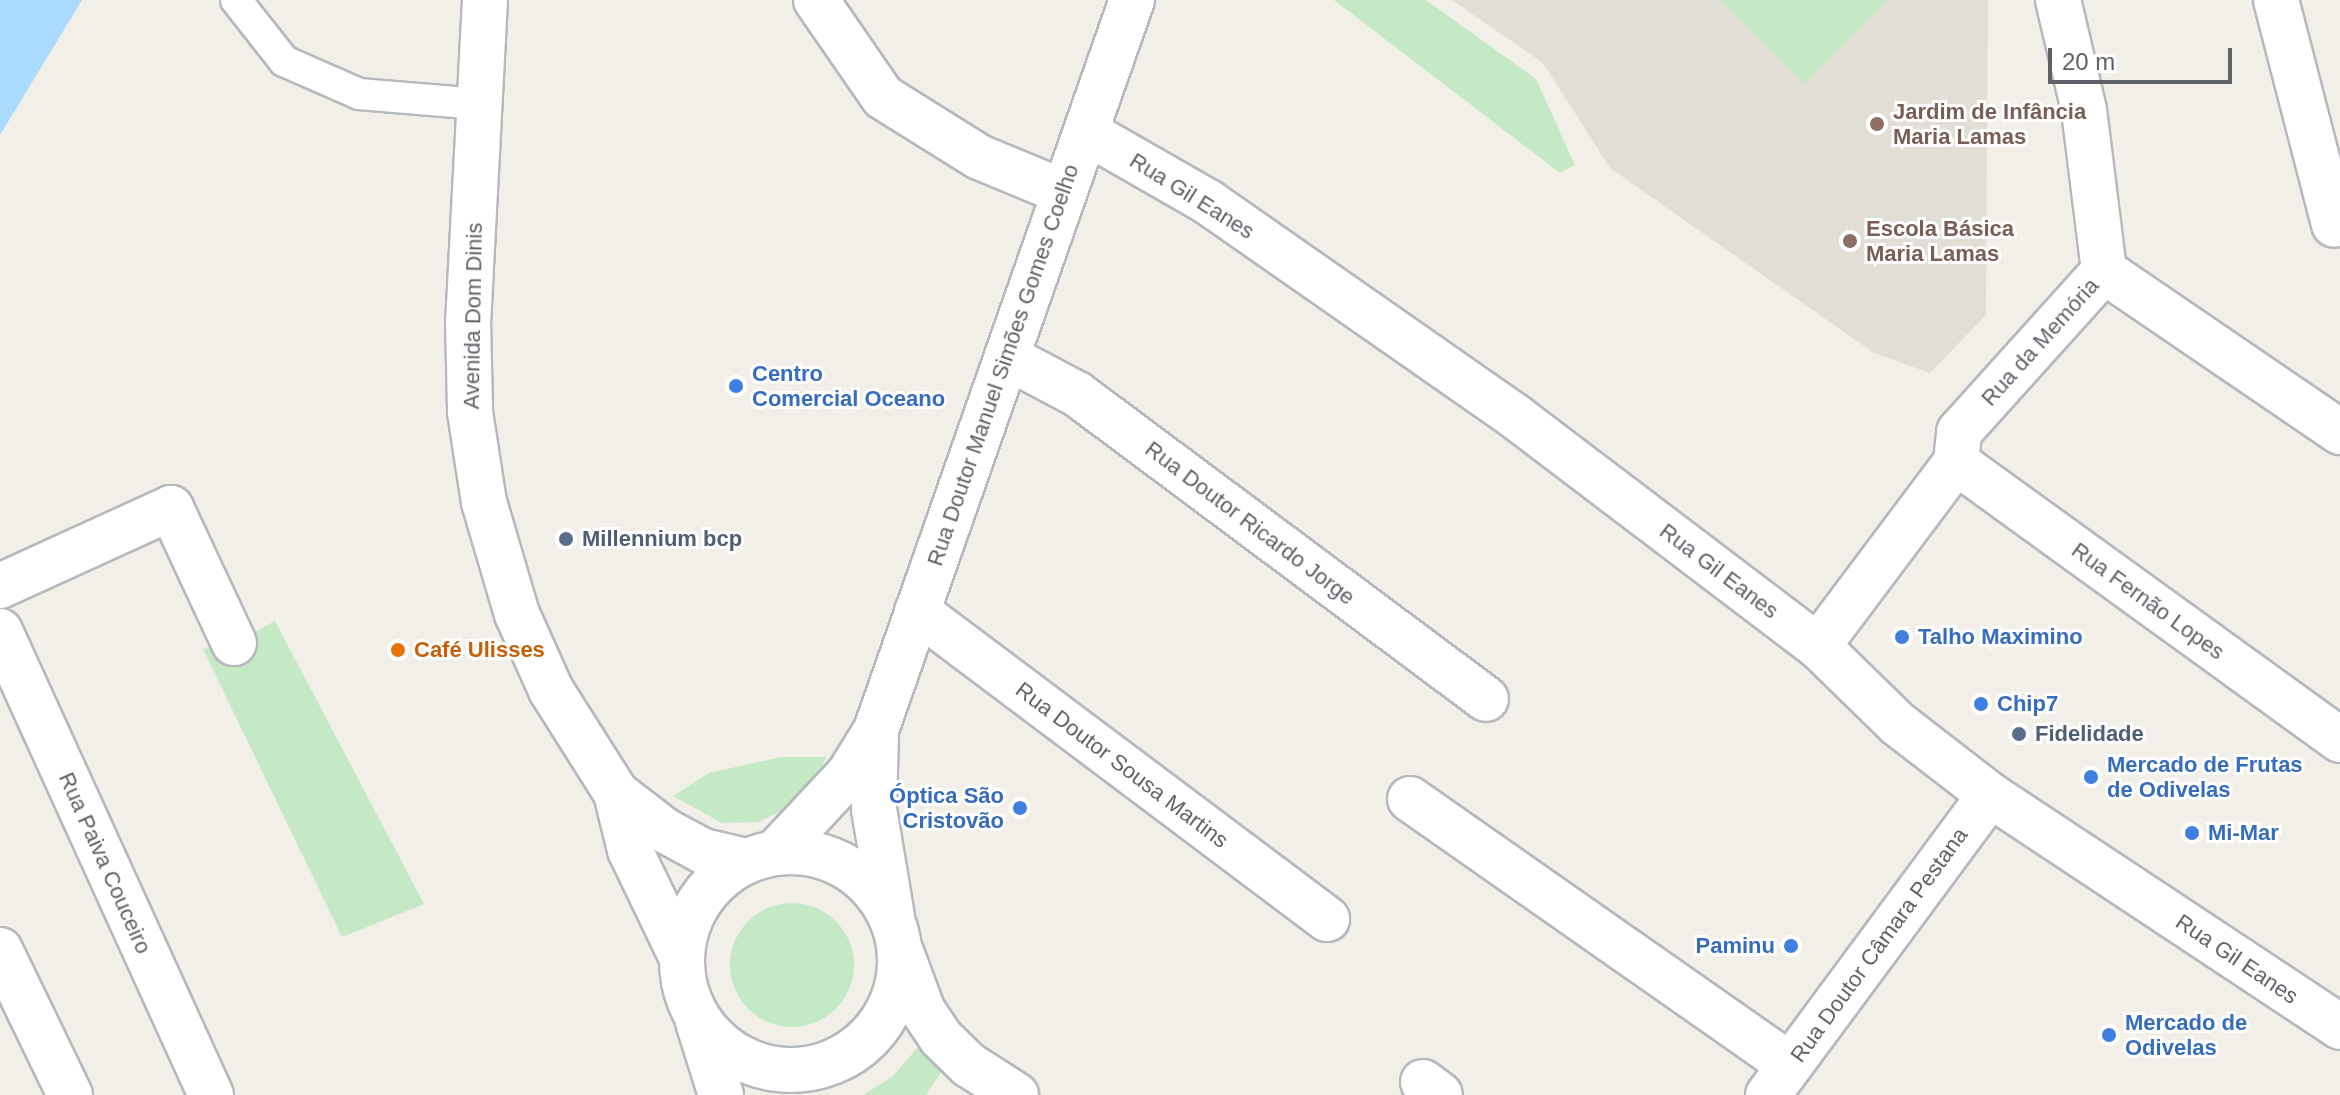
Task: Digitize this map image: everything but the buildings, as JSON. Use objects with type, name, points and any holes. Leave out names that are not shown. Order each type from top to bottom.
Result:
[{"type":"street","name":"Avenida Dom Dinis","points":[[485,0],[468,321],[470,412],[484,502],[517,614],[551,690],[616,793],[630,850],[682,958]]},
{"type":"street","points":[[816,0],[883,97],[979,157],[1064,192]]},
{"type":"street","name":"Rua Doutor Manuel Simões Gomes Coelho","points":[[761,856],[849,774],[876,730],[1132,0]]},
{"type":"street","points":[[2058,0],[2084,110],[2104,271]]},
{"type":"street","points":[[2276,0],[2334,225]]},
{"type":"street","name":"Rua Gil Eanes","points":[[1086,132],[1208,202],[1477,390],[1818,646],[1898,724],[1990,795],[2340,1027]]},
{"type":"street","name":"Rua da Memória","points":[[1818,646],[1956,462],[1959,432],[2104,271],[2340,432]]},
{"type":"street","name":"Rua Doutor Ricardo Jorge","points":[[1007,357],[1077,394],[1486,699]]},
{"type":"street","name":"Rua Fernão Lopes","points":[[1956,462],[2340,740]]},
{"type":"street","points":[[0,586],[171,508],[234,643]]},
{"type":"street","name":"Rua Doutor Sousa Martins","points":[[917,611],[1327,919]]},
{"type":"street","name":"Rua Paiva Couceiro","points":[[0,631],[211,1095]]},
{"type":"street","name":"Rua Doutor Manuel Simões Gomes Coelho","points":[[876,730],[874,809],[896,934]]},
{"type":"street","name":"Avenida Dom Dinis","points":[[616,793],[677,837],[703,851],[761,856]]},
{"type":"street","name":"Rua Doutor Câmara Pestana","points":[[1779,1080],[1990,795]]},
{"type":"street","points":[[1410,799],[1779,1080]]},
{"type":"street","points":[[721,1095],[696,1016],[682,958],[686,928],[699,901],[720,877],[761,856],[807,852],[842,863],[872,885],[896,934],[923,1011],[941,1038],[969,1065],[1016,1095]]},
{"type":"street","points":[[803,1095],[861,1046],[883,1022],[898,988],[896,934]]},
{"type":"street","points":[[0,950],[70,1095]]},
{"type":"street","points":[[696,1016],[714,1040],[739,1058],[769,1069],[802,1071],[834,1063],[861,1046]]},
{"type":"lane","points":[[236,0],[284,61],[359,94],[479,104]]},
{"type":"shaded area","name":"Escola Básica Maria Lamas","points":[[1452,0],[1988,0],[1986,315],[1930,373],[1874,353],[1610,168],[1543,63]]},
{"type":"green space","points":[[1334,0],[1426,0],[1536,79],[1575,165],[1560,173]]},
{"type":"green space","points":[[1721,0],[1888,0],[1804,84]]},
{"type":"green space","points":[[275,621],[424,904],[342,937],[203,649],[234,643]]},
{"type":"green space","points":[[781,757],[826,757],[817,778],[791,806],[759,822],[722,823],[673,796],[709,773]]},
{"type":"green space","points":[[792,903],[816,907],[836,921],[850,941],[854,965],[850,989],[836,1009],[816,1023],[792,1027],[768,1023],[748,1009],[734,989],[730,965],[734,941],[748,921],[768,907]]},
{"type":"green space","points":[[919,1046],[941,1072],[926,1095],[863,1095],[892,1077]]},
{"type":"water","points":[[0,0],[82,0],[0,135]]},
{"type":"place","name":"Jardim de Infância Maria Lamas","points":[[1877,124]]},
{"type":"place","name":"Escola Básica Maria Lamas","points":[[1850,241]]},
{"type":"place","name":"Centro Comercial Oceano","points":[[736,386]]},
{"type":"place","name":"Millennium bcp","points":[[566,539]]},
{"type":"place","name":"Talho Maximino","points":[[1902,637]]},
{"type":"place","name":"Café Ulisses","points":[[398,650]]},
{"type":"place","name":"Chip7","points":[[1981,704]]},
{"type":"place","name":"Fidelidade","points":[[2019,734]]},
{"type":"place","name":"Mercado de Frutas de Odivelas","points":[[2091,777]]},
{"type":"place","name":"Óptica São Cristovão","points":[[1020,808]]},
{"type":"place","name":"Mi-Mar","points":[[2192,833]]},
{"type":"place","name":"Paminu","points":[[1791,946]]},
{"type":"place","name":"Mercado de Odivelas","points":[[2109,1035]]}]
